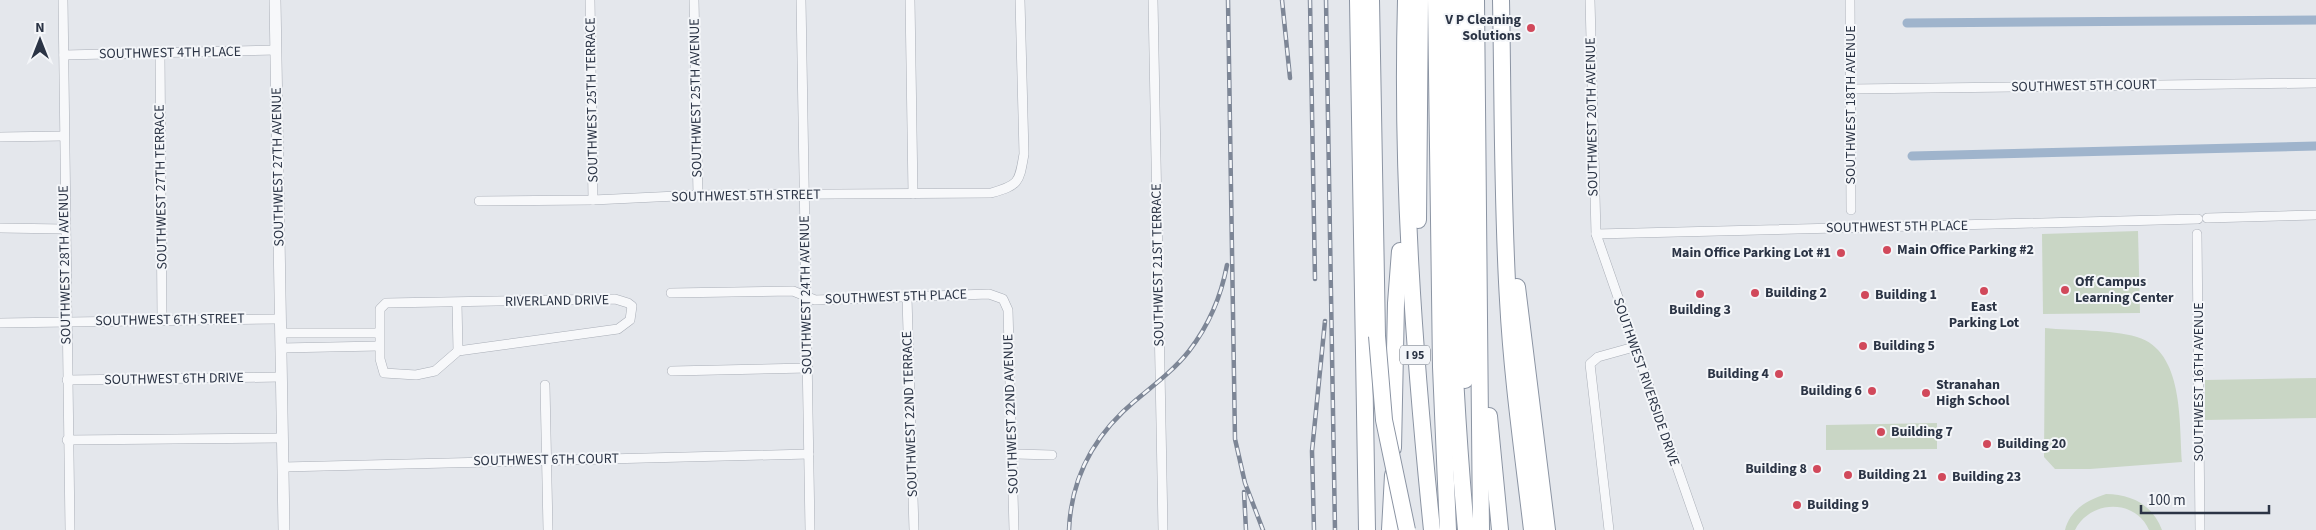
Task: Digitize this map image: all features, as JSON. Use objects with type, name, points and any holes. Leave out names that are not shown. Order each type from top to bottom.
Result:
[{"type":"highway","points":[[1358,0],[1367,530]]},
{"type":"highway","points":[[1371,0],[1377,336],[1384,420],[1406,530]]},
{"type":"highway","name":"I 95","points":[[1406,0],[1406,178],[1414,340],[1432,530]]},
{"type":"highway","points":[[1420,0],[1419,245],[1426,380],[1442,530]]},
{"type":"highway","points":[[1461,0],[1466,530]]},
{"type":"highway","points":[[1476,0],[1481,530]]},
{"type":"highway","points":[[1501,0],[1504,200],[1510,325],[1532,530]]},
{"type":"highway","points":[[1442,5],[1451,305],[1457,422],[1466,530]]},
{"type":"highway","points":[[1442,5],[1440,367],[1448,530]]},
{"type":"highway","points":[[1504,135],[1516,272],[1548,530]]},
{"type":"highway","points":[[1392,530],[1396,303],[1406,178]]},
{"type":"highway","points":[[1479,319],[1500,530]]},
{"type":"street","name":"SOUTHWEST 28TH AVENUE","points":[[63,0],[67,440],[70,530]]},
{"type":"street","name":"SOUTHWEST 27TH AVENUE","points":[[275,0],[284,530]]},
{"type":"street","name":"SOUTHWEST 25TH TERRACE","points":[[590,0],[593,200]]},
{"type":"street","name":"SOUTHWEST 25TH AVENUE","points":[[694,0],[698,195]]},
{"type":"street","name":"SOUTHWEST 24TH AVENUE","points":[[801,0],[810,530]]},
{"type":"street","points":[[910,0],[912,194]]},
{"type":"street","name":"SOUTHWEST 5TH STREET","points":[[479,201],[593,200],[698,195],[991,193],[1012,188],[1020,176],[1024,154],[1020,0]]},
{"type":"street","name":"SOUTHWEST 21ST TERRACE","points":[[1153,0],[1163,530]]},
{"type":"street","name":"SOUTHWEST 20TH AVENUE","points":[[1590,0],[1596,234]]},
{"type":"street","name":"SOUTHWEST 18TH AVENUE","points":[[1850,0],[1852,210]]},
{"type":"street","name":"SOUTHWEST 4TH PLACE","points":[[64,55],[276,50]]},
{"type":"street","name":"SOUTHWEST 27TH TERRACE","points":[[160,54],[162,320]]},
{"type":"street","name":"SOUTHWEST 5TH COURT","points":[[1851,89],[2316,83]]},
{"type":"street","points":[[0,136],[64,136]]},
{"type":"street","name":"SOUTHWEST 5TH PLACE","points":[[1596,234],[2316,215]]},
{"type":"street","points":[[0,228],[65,229]]},
{"type":"street","name":"SOUTHWEST RIVERSIDE DRIVE","points":[[1596,234],[1699,530]]},
{"type":"street","name":"SOUTHWEST 16TH AVENUE","points":[[2197,234],[2200,530]]},
{"type":"street","name":"SOUTHWEST 5TH PLACE","points":[[671,293],[793,291],[815,300],[989,294],[1003,299]]},
{"type":"street","name":"SOUTHWEST 22ND TERRACE","points":[[907,298],[914,530]]},
{"type":"street","name":"SOUTHWEST 22ND AVENUE","points":[[1003,299],[1008,310],[1014,530]]},
{"type":"street","name":"RIVERLAND DRIVE","points":[[457,303],[615,300],[632,306],[630,320],[618,329],[458,351]]},
{"type":"street","points":[[386,303],[457,303],[458,351],[435,371],[416,375],[384,373],[380,359],[378,333],[380,309],[386,303]]},
{"type":"street","name":"SOUTHWEST 6TH STREET","points":[[0,323],[280,319]]},
{"type":"street","points":[[281,333],[378,333]]},
{"type":"street","points":[[281,348],[379,346]]},
{"type":"street","points":[[1609,530],[1590,364],[1598,357],[1634,347]]},
{"type":"street","points":[[672,371],[808,368]]},
{"type":"street","name":"SOUTHWEST 6TH DRIVE","points":[[67,380],[281,377]]},
{"type":"street","points":[[545,385],[548,530]]},
{"type":"street","points":[[67,440],[282,438]]},
{"type":"street","name":"SOUTHWEST 6TH COURT","points":[[283,467],[809,454]]},
{"type":"street","points":[[1012,454],[1052,455]]},
{"type":"green space","points":[[2138,231],[2140,313],[2043,314],[2042,234]]},
{"type":"green space","points":[[2045,328],[2126,334],[2137,337],[2152,345],[2163,357],[2171,372],[2176,390],[2182,462],[2090,469],[2055,469],[2044,457]]},
{"type":"green space","points":[[2316,378],[2316,418],[2205,420],[2205,380]]},
{"type":"green space","name":"Building 7","points":[[1937,423],[1937,449],[1826,450],[1826,425]]},
{"type":"green space","points":[[2106,494],[2124,496],[2140,503],[2153,514],[2162,530],[2149,530],[2134,512],[2112,507],[2101,508],[2091,513],[2082,520],[2075,530],[2065,530],[2075,511],[2092,499]]},
{"type":"waterway","points":[[1907,23],[2316,20]]},
{"type":"waterway","points":[[1912,156],[2316,146]]},
{"type":"railway","points":[[1228,0],[1235,439],[1245,483],[1263,530]]},
{"type":"railway","points":[[1282,0],[1290,78]]},
{"type":"railway","points":[[1310,0],[1315,279]]},
{"type":"railway","points":[[1326,0],[1335,530]]},
{"type":"railway","points":[[1069,530],[1071,510],[1080,474],[1097,442],[1121,413],[1170,371],[1189,351],[1203,331],[1213,310],[1227,265]]},
{"type":"railway","points":[[1314,530],[1312,451],[1325,321]]},
{"type":"railway","points":[[1244,492],[1246,530]]},
{"type":"place","name":"V P Cleaning Solutions","points":[[1531,28]]},
{"type":"place","name":"Main Office Parking #2","points":[[1887,250]]},
{"type":"place","name":"Main Office Parking Lot #1","points":[[1841,253]]},
{"type":"place","name":"Off Campus Learning Center","points":[[2065,290]]},
{"type":"place","name":"East Parking Lot","points":[[1984,291]]},
{"type":"place","name":"Building 2","points":[[1755,293]]},
{"type":"place","name":"Building 3","points":[[1700,294]]},
{"type":"place","name":"Building 1","points":[[1865,295]]},
{"type":"place","name":"Building 5","points":[[1863,346]]},
{"type":"place","name":"Building 4","points":[[1779,374]]},
{"type":"place","name":"Building 6","points":[[1872,391]]},
{"type":"place","name":"Stranahan High School","points":[[1926,393]]},
{"type":"place","name":"Building 7","points":[[1881,432]]},
{"type":"place","name":"Building 20","points":[[1987,444]]},
{"type":"place","name":"Building 8","points":[[1817,469]]},
{"type":"place","name":"Building 21","points":[[1848,475]]},
{"type":"place","name":"Building 23","points":[[1942,477]]},
{"type":"place","name":"Building 9","points":[[1797,505]]}]
